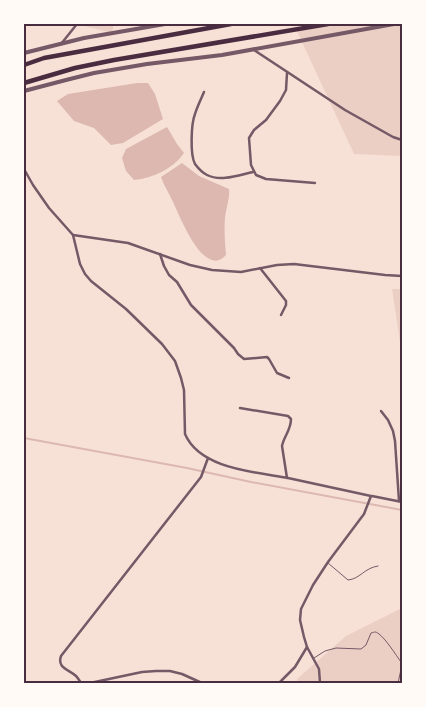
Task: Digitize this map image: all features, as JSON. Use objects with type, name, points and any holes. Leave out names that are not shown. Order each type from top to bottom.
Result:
[{"type":"highway","points":[[24,65],[44,58],[231,24]]},
{"type":"highway","points":[[24,83],[75,68],[104,62],[328,24]]},
{"type":"street","points":[[61,44],[77,24]]},
{"type":"street","points":[[24,53],[84,38],[165,24]]},
{"type":"street","points":[[24,91],[94,73],[253,50],[394,24]]},
{"type":"street","points":[[253,50],[345,110],[393,137],[402,140]]},
{"type":"street","points":[[287,73],[286,90],[280,101],[249,138],[251,165],[256,175],[266,179],[314,183]]},
{"type":"street","points":[[204,92],[194,114],[192,132],[195,164],[207,175],[216,177],[230,178],[253,172]]},
{"type":"street","points":[[24,169],[49,208],[73,235],[80,264],[85,274],[126,309],[162,344],[175,361],[184,390],[185,434],[193,446],[208,458],[232,468],[287,478],[371,498],[400,502],[395,441],[391,425],[381,411]]},
{"type":"street","points":[[73,235],[128,243],[190,265],[212,270],[241,272],[294,264],[402,276]]},
{"type":"street","points":[[160,254],[169,275],[177,282],[191,305],[238,354],[244,359],[267,357],[277,373],[288,378]]},
{"type":"street","points":[[260,268],[286,301],[281,315]]},
{"type":"street","points":[[240,408],[288,416],[291,419],[291,426],[283,440],[282,446],[287,478]]},
{"type":"street","points":[[81,683],[74,674],[61,665],[61,656],[201,477],[208,458]]},
{"type":"street","points":[[320,683],[319,669],[304,638],[300,620],[301,609],[313,585],[328,562],[367,510],[371,498]]},
{"type":"street","points":[[279,683],[296,667],[307,647]]},
{"type":"street","points":[[90,683],[142,672],[170,671],[202,683]]},
{"type":"lane","points":[[328,562],[348,580],[370,567],[378,566]]},
{"type":"lane","points":[[313,658],[325,651],[336,648],[361,649],[366,645],[371,633],[376,632],[401,662],[402,666],[398,683]]},
{"type":"shaded area","points":[[77,24],[114,24],[112,33]]},
{"type":"shaded area","points":[[348,24],[402,24],[402,156],[354,154],[296,29]]},
{"type":"shaded area","points":[[148,83],[155,94],[163,119],[123,143],[111,145],[94,128],[74,121],[57,101],[68,94]]},
{"type":"shaded area","points":[[167,127],[184,153],[174,164],[162,172],[134,180],[126,171],[122,158],[126,149]]},
{"type":"shaded area","points":[[182,163],[199,176],[229,189],[225,223],[226,255],[220,260],[214,261],[206,257],[194,243],[162,180],[161,177]]},
{"type":"shaded area","points":[[392,289],[402,289],[402,355]]},
{"type":"shaded area","points":[[402,608],[402,683],[298,683],[297,679],[346,636]]},
{"type":"waterway","points":[[24,438],[402,510]]}]
